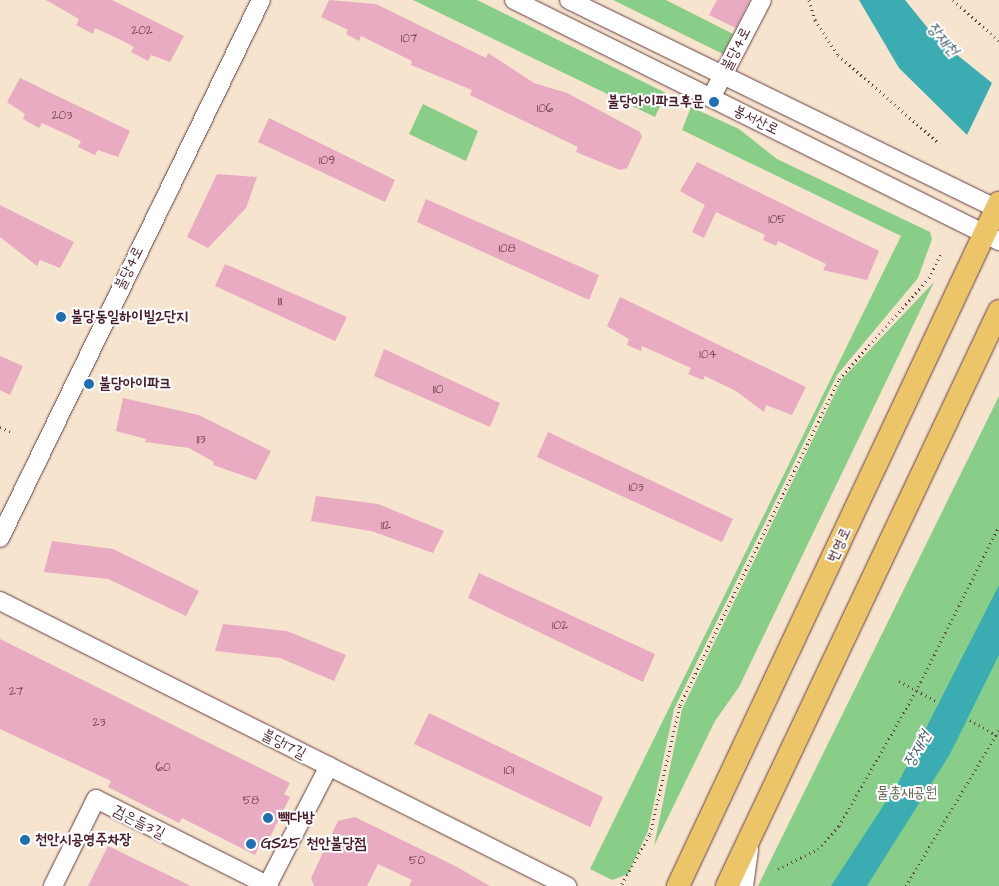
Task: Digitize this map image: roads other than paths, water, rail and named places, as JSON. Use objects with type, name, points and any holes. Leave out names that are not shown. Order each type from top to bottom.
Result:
[{"type":"main road","name":"번영로","points":[[678,886],[992,237],[998,207]]},
{"type":"main road","points":[[727,886],[999,311]]},
{"type":"street","name":"불당4로","points":[[0,538],[261,0]]},
{"type":"street","name":"봉서산로","points":[[514,0],[992,237]]},
{"type":"street","name":"봉서산로","points":[[569,0],[998,207]]},
{"type":"street","name":"불당4로","points":[[711,98],[762,0]]},
{"type":"street","name":"불당17길","points":[[0,601],[567,886]]},
{"type":"street","points":[[268,886],[329,766]]},
{"type":"street","name":"검은들3길","points":[[53,886],[96,800],[268,886]]},
{"type":"street","points":[[744,886],[751,837]]},
{"type":"water","points":[[859,0],[905,0],[935,37],[992,83],[967,135],[899,68]]},
{"type":"water","name":"장재천","points":[[999,585],[999,655],[950,754],[867,886],[831,886],[898,783]]},
{"type":"place","name":"불당아이파크후문","points":[[714,102]]},
{"type":"place","name":"불당동일하이빌2단지","points":[[61,317]]},
{"type":"place","name":"불당아이파크","points":[[89,384]]},
{"type":"place","name":"빽다방","points":[[268,818]]},
{"type":"place","name":"천안시공영주차장","points":[[25,840]]},
{"type":"place","name":"GS25 천안불당점","points":[[251,844]]},
{"type":"park label","name":"물총새공원","points":[[907,793]]}]
